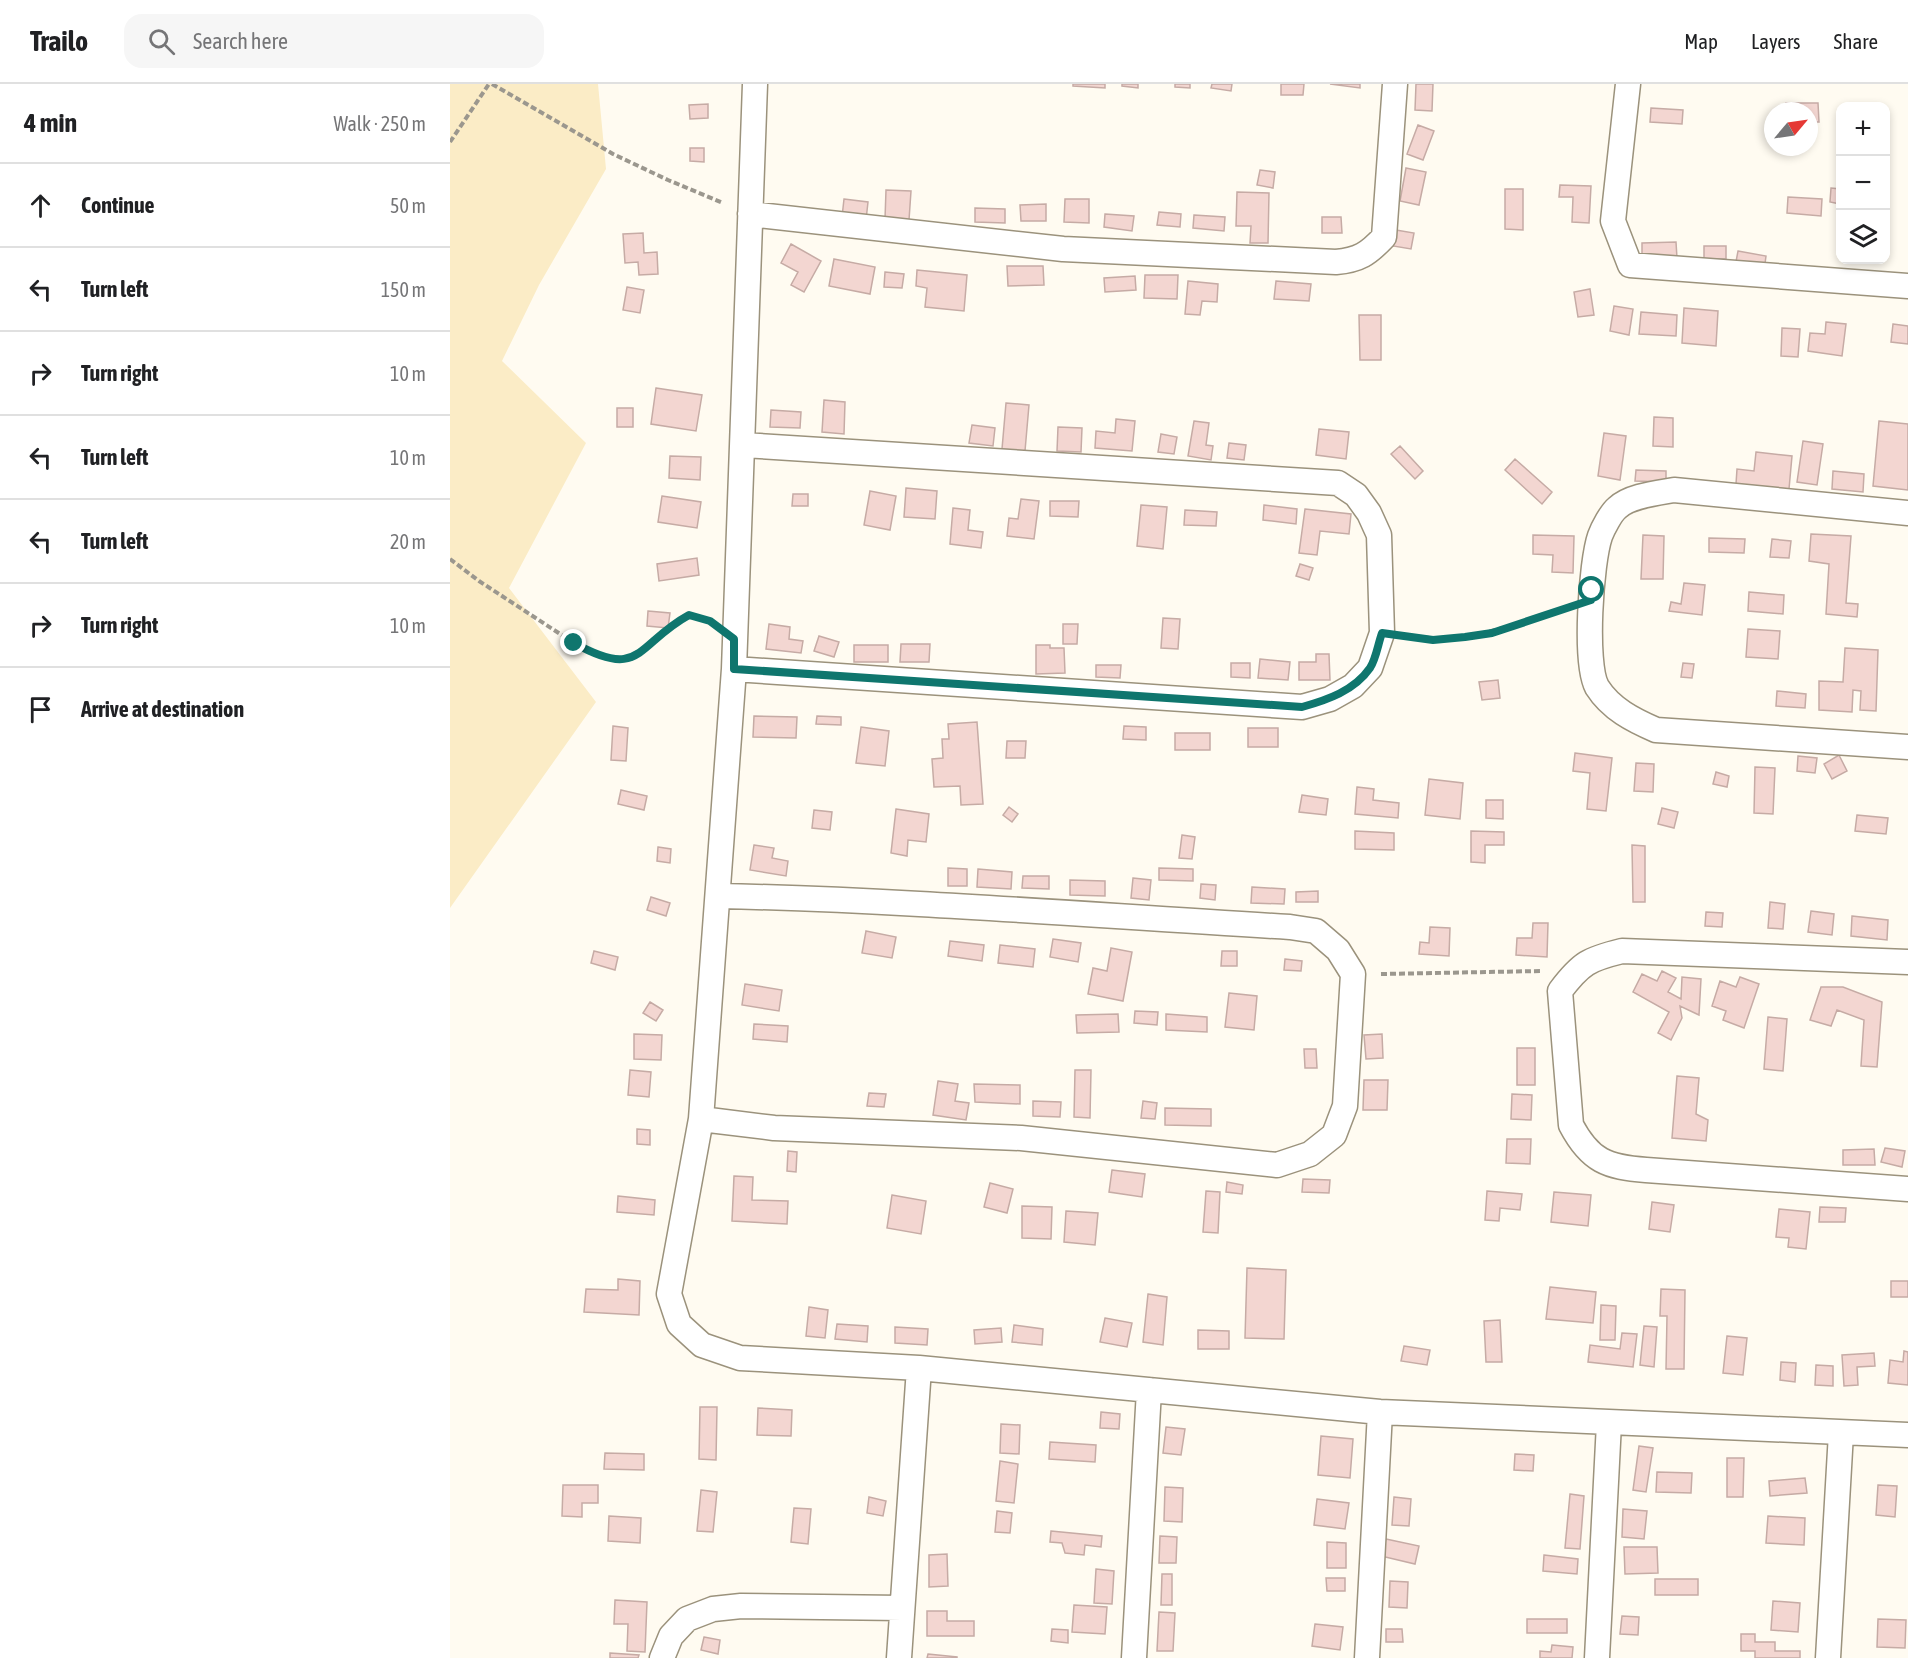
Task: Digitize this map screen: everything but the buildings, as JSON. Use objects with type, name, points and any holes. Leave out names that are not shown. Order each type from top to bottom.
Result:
[{"type":"street","points":[[755,84],[734,669],[701,1119],[669,1294],[679,1324],[702,1345],[740,1358],[919,1368],[1380,1412],[1908,1435]]},
{"type":"street","points":[[750,214],[1063,249],[1352,261],[1371,251],[1384,237],[1395,84]]},
{"type":"street","points":[[1628,84],[1613,221],[1630,265],[1908,286]]},
{"type":"street","points":[[734,669],[1302,707],[1330,699],[1353,686],[1370,668],[1382,633],[1379,535],[1369,513],[1356,495],[1338,483],[742,445]]},
{"type":"street","points":[[1908,513],[1674,490],[1646,494],[1617,508],[1600,535],[1591,600],[1590,661],[1597,686],[1614,707],[1632,719],[1656,730],[1908,747]]},
{"type":"street","points":[[701,1119],[774,1128],[1022,1138],[1277,1165],[1302,1157],[1323,1145],[1334,1135],[1345,1106],[1353,974],[1338,950],[1316,931],[1290,927],[1036,909],[719,896]]},
{"type":"street","points":[[1908,962],[1622,951],[1597,958],[1575,971],[1560,991],[1571,1125],[1581,1144],[1599,1160],[1622,1168],[1908,1189]]},
{"type":"street","points":[[898,1658],[919,1368]]},
{"type":"street","points":[[1134,1658],[1149,1390]]},
{"type":"street","points":[[1367,1658],[1380,1412]]},
{"type":"street","points":[[1597,1658],[1609,1423]]},
{"type":"street","points":[[1828,1658],[1841,1433]]},
{"type":"street","points":[[662,1658],[671,1636],[687,1619],[712,1609],[741,1606],[902,1608]]},
{"type":"path","points":[[450,142],[490,84],[613,153],[668,180],[750,214]]},
{"type":"path","points":[[450,559],[479,581],[574,643],[595,654],[615,660],[631,659],[689,615],[710,621],[734,639]]},
{"type":"path","points":[[1382,633],[1433,640],[1483,634],[1591,600]]},
{"type":"path","points":[[1353,974],[1575,971]]},
{"type":"shaded area","points":[[450,84],[598,84],[606,169],[539,285],[502,361],[586,443],[509,588],[596,702],[450,908]]},
{"type":"route","points":[[574,643],[595,654],[615,660],[631,659],[689,615],[710,621],[734,639],[734,669],[1302,707],[1330,699],[1353,686],[1370,668],[1382,633],[1433,640],[1492,633],[1591,600],[1592,590]]}]
